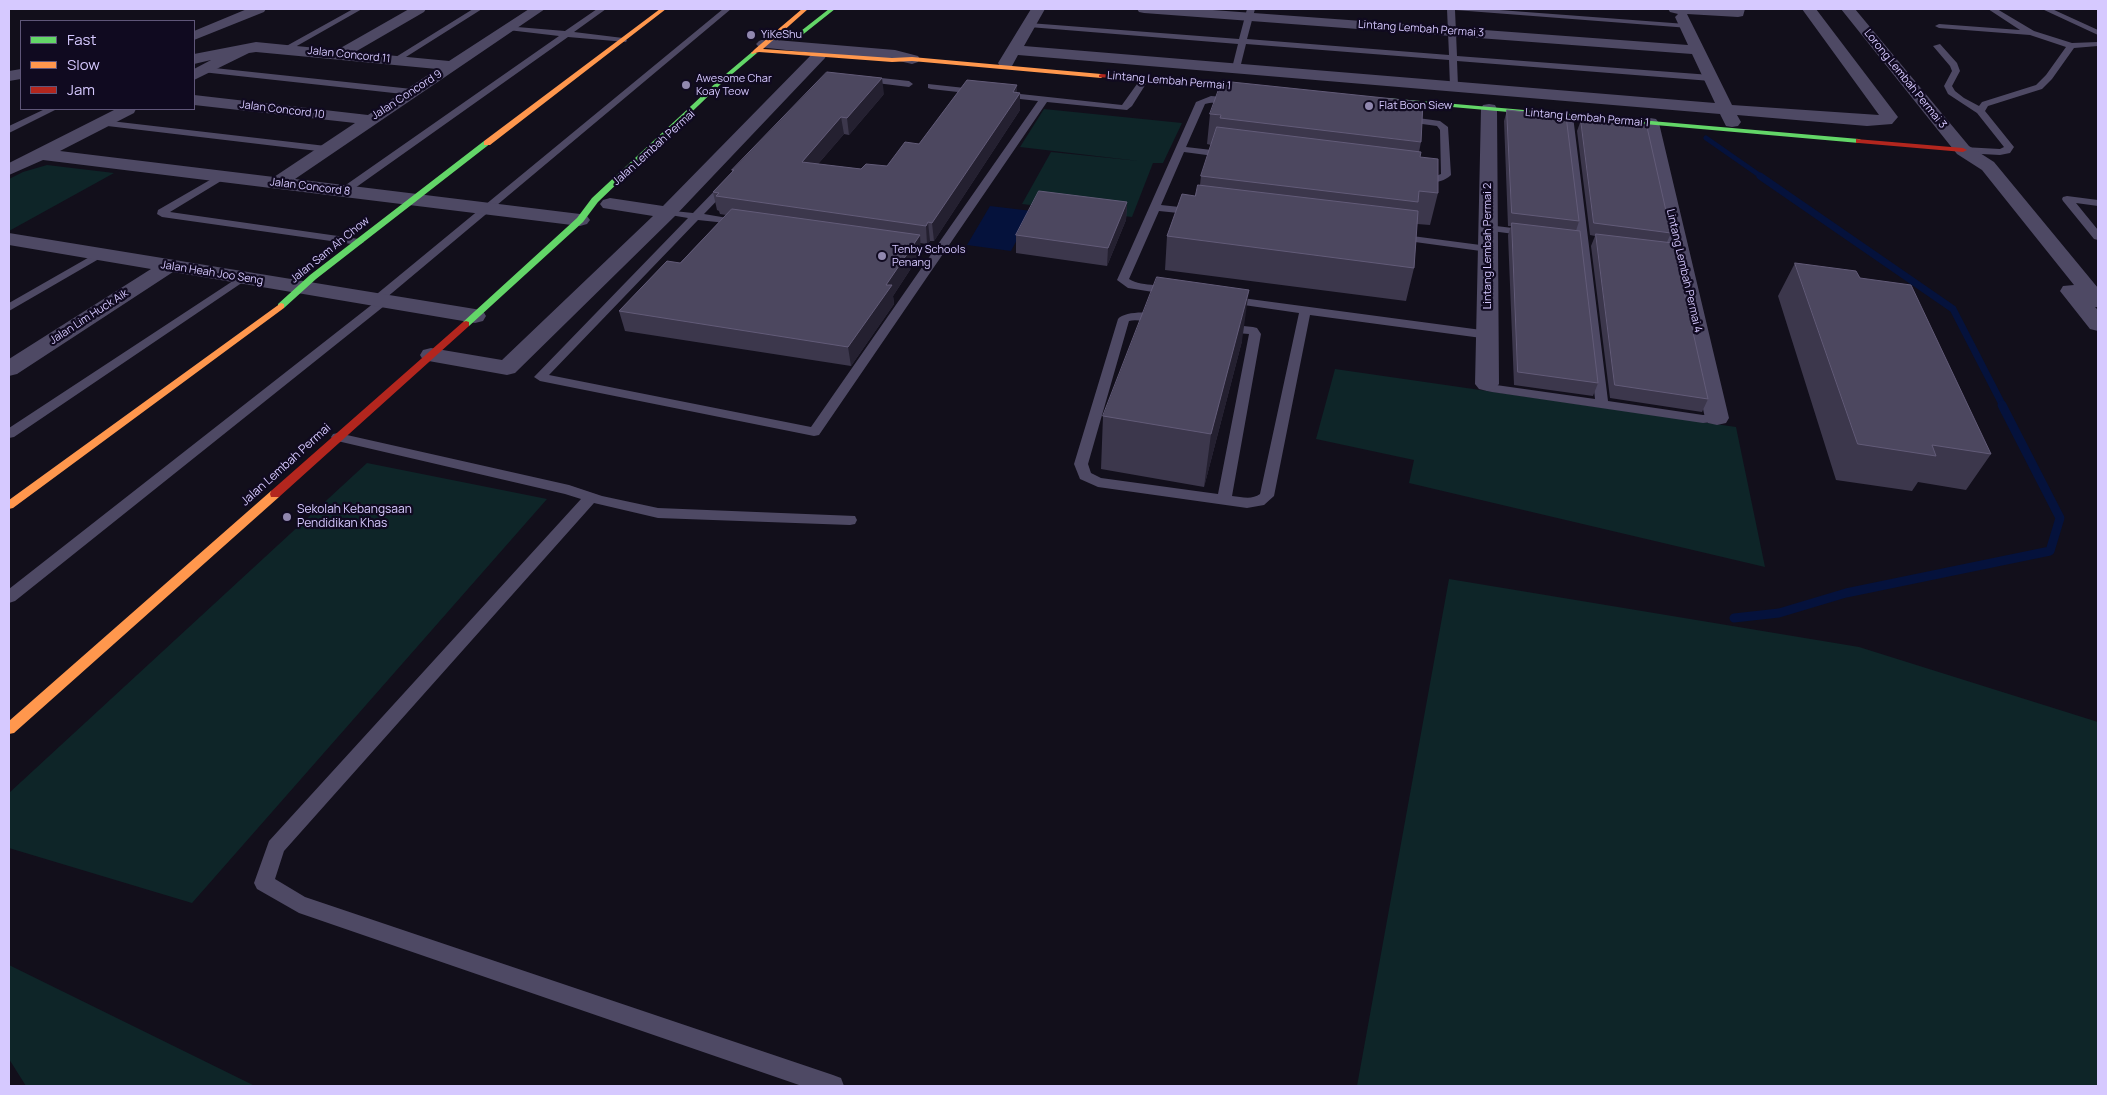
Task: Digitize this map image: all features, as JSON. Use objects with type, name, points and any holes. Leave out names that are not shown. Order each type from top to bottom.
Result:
[{"type":"street","points":[[195,36],[259,9]]},
{"type":"street","points":[[340,54],[419,9]]},
{"type":"street","name":"Jalan Concord 9","points":[[277,183],[538,9]]},
{"type":"street","name":"Jalan Sam Ah Chow","points":[[9,505],[288,301],[301,288],[359,242],[663,9]]},
{"type":"street","name":"Jalan Lembah Permai","points":[[9,729],[475,316],[580,220],[595,200],[760,47],[805,9]]},
{"type":"street","points":[[769,62],[832,9]]},
{"type":"street","points":[[431,355],[507,368],[639,257],[668,212],[826,52],[814,38],[840,9]]},
{"type":"street","points":[[1003,67],[1038,9]]},
{"type":"street","name":"Lintang Lembah Permai 3","points":[[1144,9],[1250,13],[1453,32],[1698,50]]},
{"type":"street","name":"Lintang Lembah Permai 1","points":[[1013,50],[1866,121],[1886,120],[1889,117],[1809,9]]},
{"type":"street","name":"Lorong Lembah Permai 3","points":[[1848,9],[1963,150]]},
{"type":"street","points":[[1736,130],[1681,17],[1738,11]]},
{"type":"street","name":"Jalan Concord 11","points":[[197,68],[245,49],[256,47],[452,66]]},
{"type":"street","name":"Lintang Lembah Permai 1","points":[[760,47],[895,55],[912,59],[1272,90]]},
{"type":"street","name":"Lintang Lembah Permai 1","points":[[1371,99],[1963,150]]},
{"type":"street","name":"Jalan Concord 10","points":[[195,100],[370,120]]},
{"type":"street","name":"Lintang Lembah Permai 2","points":[[1487,384],[1489,109]]},
{"type":"street","points":[[9,170],[126,110]]},
{"type":"street","name":"Lintang Lembah Permai 4","points":[[1650,123],[1675,252],[1717,418]]},
{"type":"street","points":[[1963,150],[1988,166],[2098,301]]},
{"type":"street","points":[[1963,150],[1968,165],[2098,324]]},
{"type":"street","name":"Jalan Concord 8","points":[[41,154],[580,220]]},
{"type":"street","name":"Jalan Lembah Permai","points":[[580,220],[610,204],[624,192]]},
{"type":"street","points":[[610,204],[668,212]]},
{"type":"street","name":"Jalan Heah Joo Seng","points":[[9,239],[475,316]]},
{"type":"street","points":[[9,257],[33,243]]},
{"type":"street","name":"Jalan Lim Huck Aik","points":[[9,369],[170,266]]},
{"type":"lane","points":[[285,49],[358,9]]},
{"type":"lane","points":[[394,60],[478,9]]},
{"type":"lane","points":[[344,191],[602,9]]},
{"type":"lane","points":[[9,597],[380,301],[485,209],[727,9]]},
{"type":"lane","points":[[1451,9],[1454,86]]},
{"type":"lane","points":[[1458,9],[1681,17]]},
{"type":"lane","points":[[1992,9],[2031,34]]},
{"type":"lane","points":[[2046,9],[2098,33]]},
{"type":"lane","points":[[1236,68],[1250,13]]},
{"type":"lane","points":[[1029,25],[1711,78]]},
{"type":"lane","points":[[1939,26],[1958,32],[2031,34],[2071,46],[2098,44]]},
{"type":"lane","points":[[508,28],[623,40]]},
{"type":"lane","points":[[1937,46],[1954,65],[1956,71],[1948,86],[1951,92],[1980,111],[2009,146],[2007,151],[2000,152],[1963,150]]},
{"type":"lane","points":[[1980,111],[1985,104],[2039,86],[2049,77],[2071,46]]},
{"type":"lane","points":[[197,68],[412,92]]},
{"type":"lane","points":[[858,78],[909,84]]},
{"type":"lane","points":[[931,86],[1124,108],[1129,104],[1145,79]]},
{"type":"lane","points":[[737,174],[695,216],[639,257],[540,377],[814,432],[1044,99]]},
{"type":"lane","points":[[1180,293],[1132,286],[1123,280],[1201,102],[1211,99],[1241,102]]},
{"type":"lane","points":[[9,130],[50,110]]},
{"type":"lane","points":[[1568,116],[1602,404]]},
{"type":"lane","points":[[1390,118],[1440,124],[1445,130],[1446,175],[1438,179],[1405,177]]},
{"type":"lane","points":[[102,122],[326,149]]},
{"type":"lane","points":[[1181,149],[1239,157]]},
{"type":"lane","points":[[222,176],[162,212],[162,214],[359,242]]},
{"type":"lane","points":[[2098,203],[2067,199],[2098,237]]},
{"type":"lane","points":[[1154,207],[1213,214]]},
{"type":"lane","points":[[668,212],[754,225]]},
{"type":"lane","points":[[1488,228],[1536,234]]},
{"type":"lane","points":[[1390,236],[1488,249]]},
{"type":"lane","points":[[890,244],[939,251]]},
{"type":"lane","points":[[9,308],[100,254]]},
{"type":"lane","points":[[9,434],[242,278]]},
{"type":"lane","points":[[1218,299],[1488,335]]},
{"type":"lane","points":[[1175,321],[1136,316],[1124,318],[1081,464],[1085,476],[1098,482],[1247,503],[1259,502],[1267,496],[1305,312]]},
{"type":"lane","points":[[1214,326],[1253,331],[1255,334],[1224,500]]},
{"type":"lane","points":[[1487,384],[1492,388],[1703,418],[1717,418]]},
{"type":"lane","points":[[338,437],[569,490],[590,499],[631,506],[658,514],[850,520]]},
{"type":"lane","points":[[590,499],[276,847],[264,883],[299,904],[833,1086]]},
{"type":"green space","points":[[1044,109],[1182,123],[1163,163],[1153,163],[1132,217],[1022,204],[1051,152],[1139,161],[1020,147]]},
{"type":"green space","points":[[47,165],[114,173],[9,231],[9,179],[23,172]]},
{"type":"green space","points":[[1335,369],[1736,427],[1765,567],[1409,483],[1414,460],[1316,439]]},
{"type":"green space","points":[[367,463],[547,499],[192,903],[9,848],[9,793]]},
{"type":"green space","points":[[1449,579],[1859,647],[2098,722],[2098,1086],[1357,1086]]},
{"type":"green space","points":[[9,965],[255,1086],[26,1086],[9,1059]]},
{"type":"water","points":[[990,206],[1032,211],[1011,251],[967,245]]},
{"type":"building","points":[[827,72],[882,78],[847,118],[841,117],[802,162],[861,169],[866,164],[887,166],[905,142],[919,144],[967,80],[1017,85],[1013,92],[1020,93],[932,223],[928,222],[926,226],[716,196],[719,193],[713,192],[734,170],[732,170]]},
{"type":"building","points":[[1222,81],[1423,102],[1421,142],[1220,118],[1221,115],[1210,114]]},
{"type":"building","points":[[1507,110],[1566,116],[1579,221],[1512,213]]},
{"type":"building","points":[[1581,120],[1647,127],[1671,233],[1594,223]]},
{"type":"building","points":[[1217,127],[1421,152],[1420,157],[1438,159],[1438,193],[1419,191],[1418,202],[1201,176]]},
{"type":"building","points":[[1198,185],[1418,211],[1414,268],[1167,236],[1182,194],[1195,196]]},
{"type":"building","points":[[1039,191],[1127,202],[1108,248],[1016,235]]},
{"type":"building","points":[[732,209],[920,235],[886,285],[892,285],[848,347],[619,311],[667,261],[680,263]]},
{"type":"building","points":[[1512,223],[1580,231],[1598,383],[1518,372]]},
{"type":"building","points":[[1596,234],[1673,243],[1708,399],[1615,385]]},
{"type":"building","points":[[1795,263],[1856,271],[1860,278],[1911,285],[1991,454],[1932,445],[1936,456],[1858,444]]},
{"type":"building","points":[[1157,277],[1249,290],[1211,434],[1103,416]]},
{"type":"waterway","points":[[1706,138],[1762,177]]},
{"type":"waterway","points":[[1760,176],[1953,309],[2003,406]]},
{"type":"waterway","points":[[1734,618],[1779,613],[1846,593],[2050,551],[2060,518],[2002,405]]},
{"type":"traffic: fast","points":[[794,39],[832,9]]},
{"type":"traffic: fast","points":[[466,324],[580,220],[595,200],[722,80],[754,53]]},
{"type":"traffic: fast","points":[[1386,100],[1859,141]]},
{"type":"traffic: fast","points":[[281,306],[313,277],[487,143]]},
{"type":"traffic: slow","points":[[487,143],[663,9]]},
{"type":"traffic: slow","points":[[754,53],[805,9]]},
{"type":"traffic: slow","points":[[757,50],[892,60],[912,59],[1101,76]]},
{"type":"traffic: slow","points":[[9,505],[281,306]]},
{"type":"traffic: slow","points":[[9,729],[275,494]]},
{"type":"traffic: jam","points":[[1101,76],[1256,89]]},
{"type":"traffic: jam","points":[[1859,141],[1963,150]]},
{"type":"traffic: jam","points":[[275,494],[466,324]]},
{"type":"place","name":"YiKeShu","points":[[751,35]]},
{"type":"place","name":"Awesome Char Koay Teow","points":[[686,85]]},
{"type":"place","name":"Flat Boon Siew","points":[[1369,106]]},
{"type":"place","name":"Tenby Schools Penang","points":[[882,256]]},
{"type":"place","name":"Sekolah Kebangsaan Pendidikan Khas","points":[[287,517]]}]
